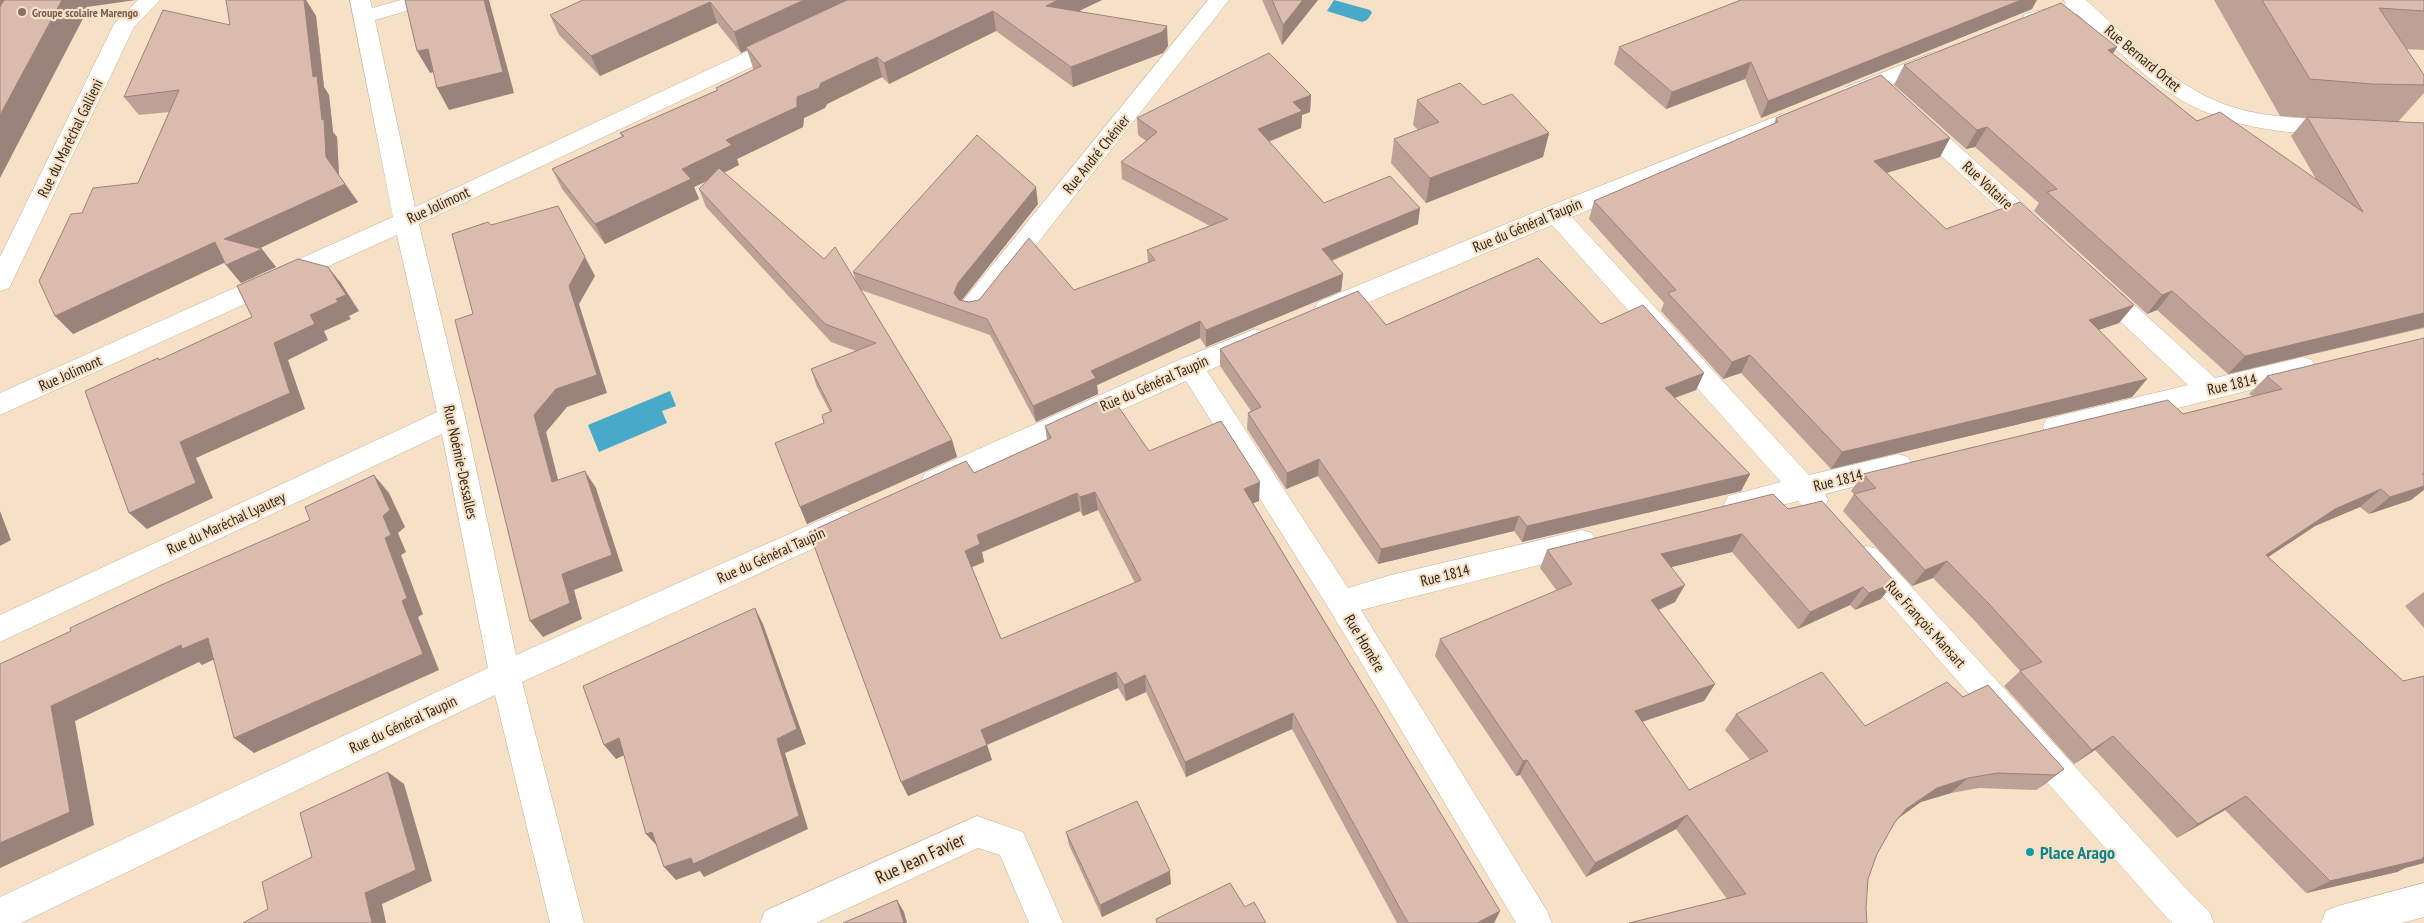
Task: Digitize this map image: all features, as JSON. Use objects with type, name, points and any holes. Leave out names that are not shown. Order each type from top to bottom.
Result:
[{"type":"street","name":"Rue du Maréchal Gallieni","points":[[0,282],[126,24],[150,0]]},
{"type":"street","points":[[362,8],[424,0]]},
{"type":"street","name":"Rue André Chénier","points":[[972,308],[1219,0]]},
{"type":"street","points":[[2011,27],[2078,3]]},
{"type":"street","name":"Rue Bernard Ortet","points":[[2078,3],[2160,75],[2185,93],[2216,109],[2249,119],[2287,125],[2356,129]]},
{"type":"street","name":"Rue Noémie-Dessalles","points":[[362,8],[406,220],[452,417],[506,675],[567,923]]},
{"type":"street","name":"Rue Jolimont","points":[[0,405],[406,220],[801,34]]},
{"type":"street","points":[[1830,102],[1891,96],[1957,50]]},
{"type":"street","name":"Rue Voltaire","points":[[1891,96],[2058,249]]},
{"type":"street","name":"Rue du Général Taupin","points":[[1309,316],[1803,113]]},
{"type":"street","points":[[1555,214],[1831,518]]},
{"type":"street","points":[[2080,269],[2210,389]]},
{"type":"street","name":"Rue du Général Taupin","points":[[911,492],[1190,366],[1272,332]]},
{"type":"street","name":"Rue 1814","points":[[2036,432],[2327,362]]},
{"type":"street","name":"Rue Homère","points":[[1190,366],[1341,603],[1534,923]]},
{"type":"street","name":"Rue du Maréchal Lyautey","points":[[0,629],[452,417]]},
{"type":"street","name":"Rue 1814","points":[[1718,509],[1920,460]]},
{"type":"street","name":"Rue du Général Taupin","points":[[0,915],[506,675],[866,512]]},
{"type":"street","name":"Rue 1814","points":[[1341,603],[1391,588],[1602,537]]},
{"type":"street","name":"Rue François Mansart","points":[[1850,540],[2179,906],[2198,923]]},
{"type":"street","name":"Rue Jean Favier","points":[[777,923],[977,832],[1011,843],[1046,923]]},
{"type":"street","points":[[2338,923],[2424,900]]},
{"type":"water","points":[[1334,0],[1370,10],[1372,13],[1367,20],[1362,22],[1327,11]]},
{"type":"water","points":[[670,391],[676,406],[662,411],[667,423],[599,452],[588,425]]},
{"type":"building","points":[[4,0],[62,0],[0,115],[0,7]]},
{"type":"building","points":[[226,0],[304,0],[313,77],[317,76],[322,120],[324,119],[326,157],[345,184],[224,239],[262,249],[226,265],[215,242],[55,316],[39,281],[71,214],[82,213],[93,188],[138,183],[179,90],[124,97],[163,10],[230,25]]},
{"type":"building","points":[[405,0],[484,0],[503,72],[437,88],[428,49],[417,51]]},
{"type":"building","points":[[583,0],[804,0],[734,32],[710,2],[591,56],[550,15]]},
{"type":"building","points":[[847,0],[1058,0],[1046,6],[1167,26],[1162,32],[1071,67],[993,11],[884,63],[877,57],[821,83],[819,88],[797,97],[797,107],[726,140],[732,145],[682,169],[691,179],[595,224],[552,169],[624,136],[620,133],[718,90],[716,88],[761,66],[746,47]]},
{"type":"building","points":[[1272,0],[1303,0],[1283,25]]},
{"type":"building","points":[[1741,0],[2021,0],[1768,101],[1751,62],[1672,92],[1619,47]]},
{"type":"building","points":[[2262,0],[2424,0],[2424,11],[2379,8],[2424,75],[2424,85],[2372,84],[2310,79]]},
{"type":"building","points":[[2061,3],[2117,47],[2108,50],[2197,121],[2220,112],[2363,212],[2307,117],[2424,123],[2424,313],[2245,356],[2172,291],[2162,295],[2047,192],[2057,189],[1987,127],[1977,130],[1904,65]]},
{"type":"building","points":[[1269,53],[1311,95],[1293,102],[1302,111],[1258,129],[1324,203],[1390,176],[1420,208],[1322,249],[1343,274],[1206,330],[1200,321],[1091,371],[1096,378],[1033,406],[987,319],[853,272],[977,135],[1036,187],[958,283],[954,293],[959,300],[969,302],[979,300],[1029,238],[1074,290],[1155,260],[1147,250],[1228,219],[1121,162],[1157,132],[1137,118]]},
{"type":"building","points":[[1881,75],[1950,138],[1874,161],[1946,229],[2020,202],[2134,305],[2089,320],[2147,379],[1842,452],[1750,355],[1732,362],[1668,293],[1676,290],[1594,201],[1778,122],[1776,118]]},
{"type":"building","points":[[1460,83],[1483,105],[1512,94],[1549,133],[1430,178],[1394,139],[1439,122],[1417,100]]},
{"type":"building","points":[[719,168],[824,259],[835,247],[952,440],[800,507],[775,443],[824,423],[822,415],[832,411],[811,369],[876,343],[825,324],[699,189]]},
{"type":"building","points":[[558,206],[585,257],[569,286],[597,375],[556,389],[534,415],[552,482],[585,471],[612,555],[562,574],[570,603],[530,621],[455,320],[473,314],[452,234],[488,222],[491,225]]},
{"type":"building","points":[[1538,258],[1601,324],[1643,305],[1704,373],[1665,388],[1750,474],[1527,526],[1519,516],[1381,549],[1319,459],[1287,473],[1248,413],[1261,407],[1220,349],[1358,291],[1386,325]]},
{"type":"building","points":[[298,259],[328,267],[346,295],[336,299],[338,302],[310,315],[315,324],[274,343],[290,393],[180,442],[196,483],[129,513],[85,391],[158,358],[159,360],[252,317],[237,286]]},
{"type":"building","points":[[2424,338],[2424,473],[2422,474],[2424,475],[2424,486],[2390,497],[2381,489],[2335,509],[2266,555],[2403,681],[2424,676],[2423,859],[2330,881],[2246,796],[2198,824],[2113,736],[2092,750],[2020,671],[2042,662],[1989,604],[1947,561],[1925,570],[1854,494],[1876,488],[1863,474],[2168,400],[2183,414],[2282,389],[2267,376]]},
{"type":"building","points":[[1111,396],[1149,451],[1221,421],[1260,482],[1244,489],[1500,911],[1477,923],[1408,923],[1293,713],[1185,762],[1145,675],[1124,685],[1116,672],[981,730],[987,745],[901,782],[809,532],[966,461],[974,473],[1051,438],[1045,426]],"holes":[[[1095,492],[1141,580],[1001,639],[965,551],[980,544],[977,535],[1077,493],[1080,497]]]},
{"type":"building","points":[[374,475],[390,510],[383,516],[391,535],[385,538],[407,598],[402,601],[423,654],[234,738],[208,638],[182,649],[181,645],[51,706],[70,812],[0,843],[0,664],[71,631],[70,628],[159,586],[310,520],[305,507]]},
{"type":"building","points":[[1773,494],[1788,509],[1822,501],[1895,582],[1869,593],[1863,587],[1810,612],[1742,534],[1661,554],[1685,585],[1651,600],[1715,684],[1635,711],[1689,790],[1768,751],[1736,714],[1822,672],[1865,726],[1947,682],[1963,697],[1988,685],[2064,769],[2055,775],[1997,773],[1968,778],[1937,788],[1906,809],[1895,822],[1877,854],[1868,879],[1867,923],[1629,923],[1746,894],[1687,815],[1595,863],[1527,760],[1523,761],[1440,639],[1572,584],[1547,550]]},
{"type":"building","points":[[755,608],[797,729],[777,739],[799,816],[693,864],[691,858],[664,867],[652,832],[646,834],[619,738],[604,745],[583,686]]},
{"type":"building","points":[[388,772],[416,870],[365,893],[372,923],[243,923],[268,909],[262,882],[312,857],[300,813]]},
{"type":"building","points":[[1137,801],[1170,871],[1100,905],[1066,832]]},
{"type":"building","points":[[1230,883],[1245,907],[1254,902],[1266,923],[1157,923],[1156,919]]},
{"type":"building","points":[[897,900],[904,923],[843,923]]},
{"type":"place","name":"Groupe scolaire Marengo","points":[[22,12]]},
{"type":"place","name":"Place Arago","points":[[2030,852]]}]
